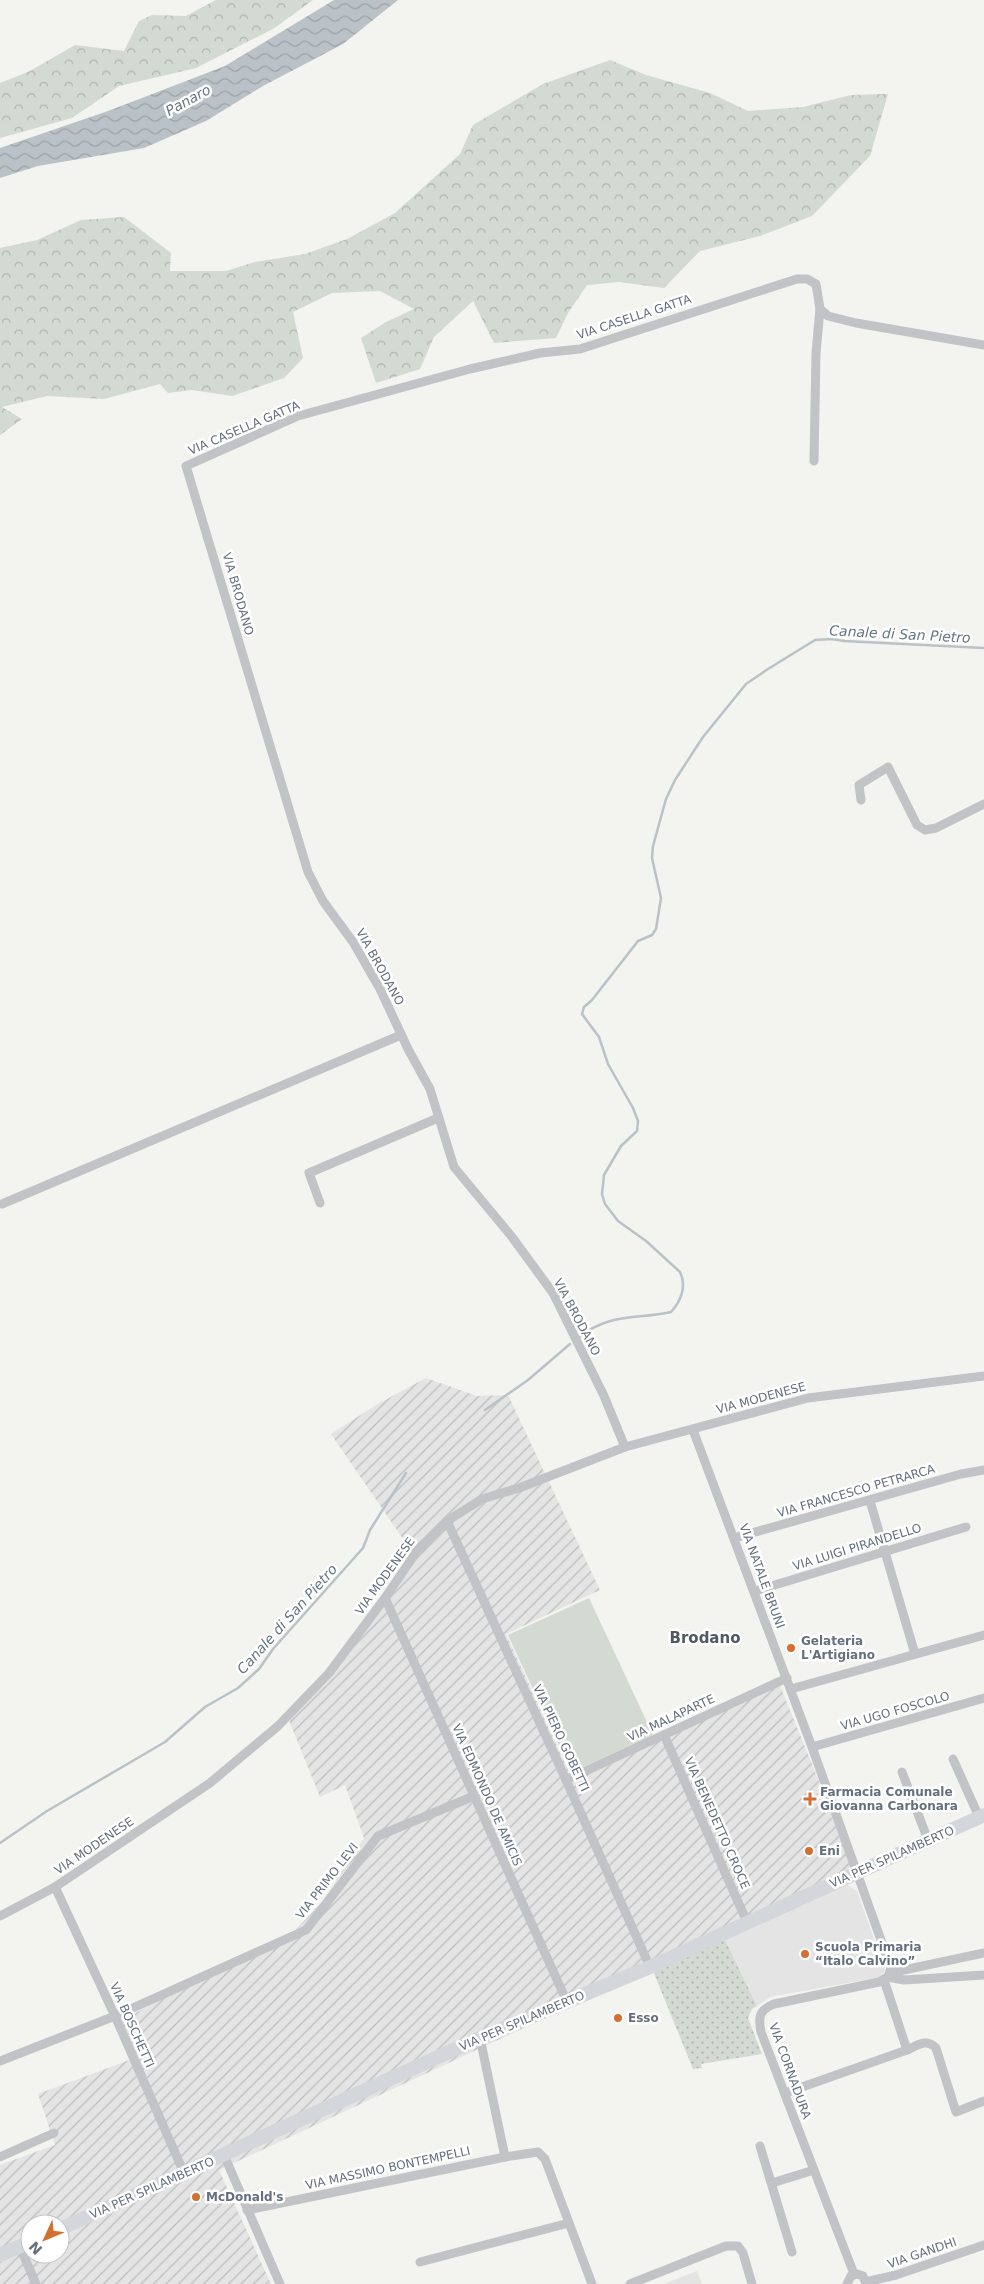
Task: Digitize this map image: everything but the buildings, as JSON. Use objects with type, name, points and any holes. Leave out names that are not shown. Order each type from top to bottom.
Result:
[{"type":"main road","name":"VIA PER SPILAMBERTO","points":[[70,2224],[480,2038],[650,1967],[982,1816]]},
{"type":"main road","points":[[0,2255],[20,2246]]},
{"type":"street","name":"VIA CASELLA GATTA","points":[[186,466],[298,416],[470,369],[540,353],[580,349],[796,279],[808,279],[816,284],[820,309]]},
{"type":"street","points":[[820,309],[828,316],[856,324],[984,345]]},
{"type":"street","points":[[814,461],[816,352],[820,309]]},
{"type":"street","name":"VIA BRODANO","points":[[186,466],[308,872],[323,901],[353,942],[380,989],[430,1089],[454,1166],[512,1237],[553,1293],[580,1345],[625,1447]]},
{"type":"street","points":[[861,800],[859,785],[888,768],[917,825],[924,830],[936,828],[984,804]]},
{"type":"street","points":[[2,1204],[402,1035]]},
{"type":"street","points":[[320,1203],[309,1173],[438,1118]]},
{"type":"street","name":"VIA MODENESE","points":[[0,1916],[56,1887],[210,1783],[278,1726],[329,1673],[385,1598],[417,1551],[447,1521],[482,1499],[520,1488],[625,1447],[808,1398],[984,1376]]},
{"type":"street","name":"VIA NATALE BRUNI","points":[[693,1430],[755,1591],[857,1873]]},
{"type":"street","name":"VIA FRANCESCO PETRARCA","points":[[734,1538],[961,1474],[984,1470]]},
{"type":"street","points":[[870,1501],[915,1654]]},
{"type":"street","name":"VIA PIERO GOBETTI","points":[[447,1521],[650,1967]]},
{"type":"street","name":"VIA LUIGI PIRANDELLO","points":[[755,1591],[886,1553],[966,1527]]},
{"type":"street","name":"VIA EDMONDO DE AMICIS","points":[[385,1598],[567,2002]]},
{"type":"street","points":[[791,1689],[984,1635]]},
{"type":"street","name":"VIA MALAPARTE","points":[[566,1780],[786,1678]]},
{"type":"street","name":"VIA UGO FOSCOLO","points":[[812,1747],[984,1698]]},
{"type":"street","name":"VIA BENEDETTO CROCE","points":[[664,1735],[747,1922]]},
{"type":"street","points":[[953,1759],[982,1816]]},
{"type":"street","points":[[902,1772],[928,1840]]},
{"type":"street","name":"VIA PRIMO LEVI","points":[[0,2061],[116,2016],[306,1930],[378,1836],[474,1796]]},
{"type":"street","points":[[857,1873],[886,1954],[888,1977],[907,2050]]},
{"type":"street","name":"VIA BOSCHETTI","points":[[56,1887],[116,2016],[184,2173]]},
{"type":"street","points":[[888,1977],[984,1953]]},
{"type":"street","points":[[888,1977],[904,1980],[984,1975]]},
{"type":"street","name":"VIA CORNADURA","points":[[854,2274],[761,2032],[759,2019],[763,2010],[774,2004],[888,1977]]},
{"type":"street","points":[[480,2038],[505,2156]]},
{"type":"street","points":[[784,2093],[930,2042],[936,2048],[956,2112],[984,2101]]},
{"type":"street","points":[[0,2157],[54,2133]]},
{"type":"street","points":[[760,2146],[792,2252]]},
{"type":"street","name":"VIA MASSIMO BONTEMPELLI","points":[[246,2210],[505,2156],[533,2152],[542,2154],[592,2284]]},
{"type":"street","points":[[224,2155],[246,2210],[280,2284]]},
{"type":"street","points":[[772,2183],[814,2170]]},
{"type":"street","points":[[420,2262],[569,2223]]},
{"type":"street","name":"VIA GANDHI","points":[[866,2283],[896,2275],[984,2244]]},
{"type":"street","points":[[630,2284],[726,2246],[735,2245],[743,2253],[752,2284]]},
{"type":"street","points":[[30,2264],[36,2284]]},
{"type":"street","points":[[847,2284],[848,2279],[854,2274],[863,2276],[866,2283]]},
{"type":"shaded area","points":[[426,1378],[477,1396],[508,1395],[600,1590],[506,1634],[570,1774],[777,1678],[856,1873],[219,2170],[271,2284],[0,2284],[0,2165],[55,2145],[38,2094],[132,2059],[121,2020],[291,1935],[322,1902],[364,1838],[345,1785],[320,1797],[288,1718],[359,1630],[414,1555],[331,1434],[376,1405]]},
{"type":"shaded area","name":"Scuola Primaria “Italo Calvino”","points":[[846,1884],[857,1891],[885,1970],[883,1974],[880,1977],[770,1997],[757,2006],[724,1938]]},
{"type":"shaded area","points":[[697,2271],[702,2284],[664,2284]]},
{"type":"green space","points":[[216,0],[313,0],[273,29],[196,68],[119,86],[72,118],[0,138],[0,83],[30,71],[75,45],[124,51],[139,21],[152,15],[186,16]]},
{"type":"green space","points":[[610,60],[646,75],[710,93],[748,111],[803,107],[851,95],[888,94],[870,156],[812,216],[760,236],[700,251],[664,288],[619,282],[587,285],[568,313],[556,338],[494,343],[473,301],[434,337],[420,369],[376,383],[361,338],[386,322],[414,309],[380,291],[332,293],[293,312],[303,358],[284,378],[232,396],[192,390],[168,393],[160,384],[104,399],[47,396],[2,407],[22,419],[0,435],[0,248],[37,240],[81,220],[124,217],[171,253],[170,271],[226,271],[255,262],[305,254],[347,239],[395,213],[460,154],[473,125],[543,84]]},
{"type":"green space","points":[[589,1598],[653,1735],[574,1771],[570,1769],[508,1635]]},
{"type":"green space","points":[[724,1938],[757,2006],[752,2009],[748,2018],[762,2054],[701,2064],[702,2068],[693,2069],[653,1971]]},
{"type":"water","name":"Panaro","points":[[334,0],[398,0],[343,44],[263,86],[206,121],[144,148],[38,166],[0,178],[0,148],[108,111],[225,66]]},
{"type":"waterway","name":"Canale di San Pietro","points":[[578,1338],[601,1324],[612,1320],[671,1312],[678,1303],[683,1288],[680,1272],[646,1241],[618,1221],[605,1204],[602,1194],[604,1175],[621,1146],[637,1131],[638,1121],[633,1108],[608,1064],[599,1037],[582,1014],[584,1007],[592,1000],[638,941],[652,935],[656,929],[661,898],[652,858],[653,846],[666,799],[675,780],[703,737],[746,684],[815,640],[832,639],[984,648]]},
{"type":"waterway","name":"Canale di San Pietro","points":[[485,1410],[528,1380],[570,1344]]},
{"type":"waterway","name":"Canale di San Pietro","points":[[0,1843],[47,1811],[165,1742],[205,1707],[238,1688],[259,1669],[273,1649],[363,1548],[370,1530],[406,1473]]},
{"type":"place","name":"Gelateria L'Artigiano","points":[[791,1648]]},
{"type":"place","name":"Farmacia Comunale Giovanna Carbonara","points":[[810,1799]]},
{"type":"place","name":"Eni","points":[[809,1851]]},
{"type":"place","name":"Scuola Primaria “Italo Calvino”","points":[[805,1954]]},
{"type":"place","name":"Esso","points":[[618,2018]]},
{"type":"place","name":"McDonald's","points":[[196,2197]]},
{"type":"district","name":"Brodano","points":[[705,1638]]}]
